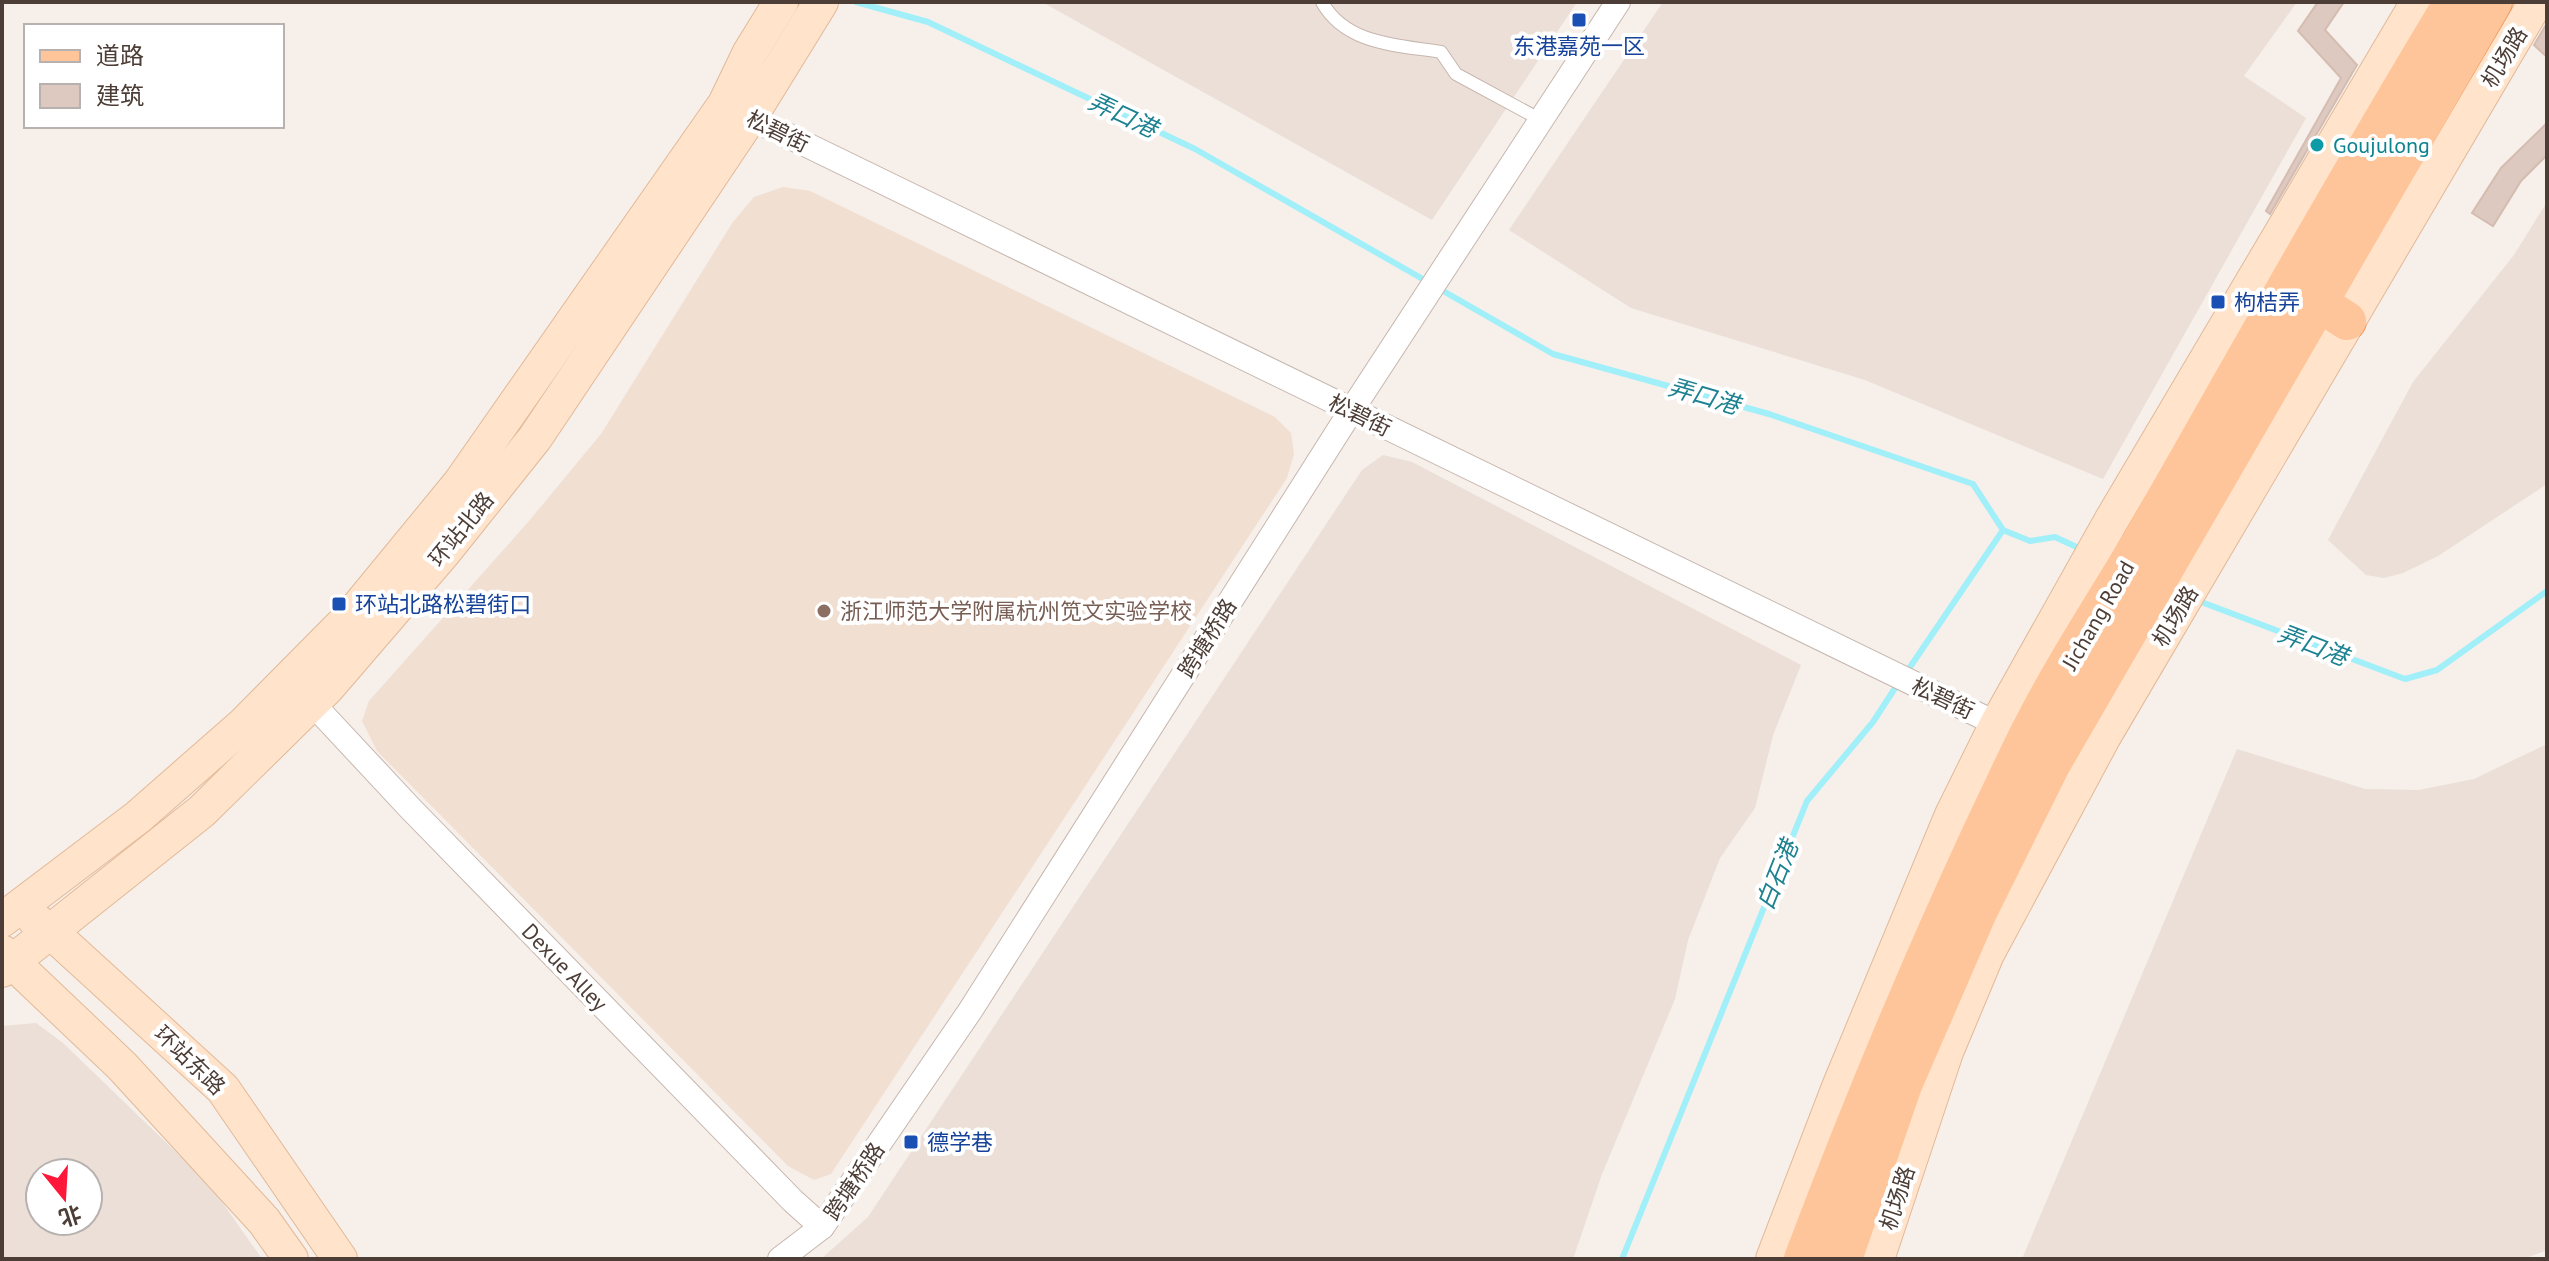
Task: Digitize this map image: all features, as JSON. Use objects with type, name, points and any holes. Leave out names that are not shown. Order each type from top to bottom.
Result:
[{"type":"main road","name":"环站北路","points":[[6,962],[51,932],[202,811],[312,703],[444,552],[535,438],[738,111],[749,54],[781,2]]},
{"type":"main road","name":"环站北路","points":[[7,908],[138,817],[244,724],[350,617],[460,483],[738,111],[784,64],[821,2]]},
{"type":"main road","name":"机场路","points":[[1877,1259],[1946,1052],[1987,954],[2093,726],[2109,628],[2111,521],[2418,2]]},
{"type":"main road","points":[[2177,547],[2376,129],[2453,2]]},
{"type":"main road","name":"机场路","points":[[2332,311],[2493,2]]},
{"type":"main road","name":"机场路","points":[[1773,1259],[1839,1087],[1940,843],[1997,724],[2109,628],[2177,547],[2536,2]]},
{"type":"main road","name":"Jichang Road","points":[[1803,1259],[1888,1040],[2030,731],[2109,628]]},
{"type":"main road","name":"机场路","points":[[1843,1259],[1903,1085],[1978,912],[2051,765],[2093,726]]},
{"type":"main road","name":"环站东路","points":[[7,908],[51,932],[223,1089],[340,1259]]},
{"type":"main road","points":[[6,962],[122,1066],[264,1221],[291,1259]]},
{"type":"street","name":"跨塘桥路","points":[[780,1259],[822,1227],[970,1011],[1351,411],[1618,2]]},
{"type":"street","name":"松碧街","points":[[738,111],[1997,724]]},
{"type":"street","name":"Dexue Alley","points":[[312,703],[562,965],[822,1227]]},
{"type":"lane","points":[[1322,2],[1343,28],[1365,39],[1441,52],[1456,74],[1541,120]]},
{"type":"shaded area","points":[[1042,2],[1577,2],[1432,220]]},
{"type":"shaded area","name":"东港嘉苑一区","points":[[1663,2],[2297,2],[2244,76],[2306,118],[2103,479],[1865,380],[1631,308],[1509,230]]},
{"type":"shaded area","name":"浙江师范大学附属杭州笕文实验学校","points":[[783,187],[810,191],[1275,417],[1291,433],[1294,454],[1287,478],[831,1174],[814,1180],[788,1166],[377,751],[362,721],[369,701],[529,521],[601,434],[733,222],[754,197]]},
{"type":"shaded area","points":[[2547,202],[2547,484],[2438,556],[2403,573],[2384,578],[2366,575],[2328,540],[2413,382],[2514,255]]},
{"type":"shaded area","points":[[1383,455],[1412,462],[1801,665],[1773,735],[1755,808],[1720,858],[1688,940],[1675,999],[1602,1174],[1573,1259],[821,1259],[868,1217],[1362,470]]},
{"type":"shaded area","points":[[2547,744],[2547,1250],[2523,1259],[2022,1259],[2237,749],[2365,789],[2419,790],[2474,779]]},
{"type":"shaded area","points":[[36,1023],[63,1043],[210,1185],[262,1259],[2,1259],[2,1026]]},
{"type":"building","points":[[2318,2],[2344,2],[2325,30],[2357,65],[2270,214],[2266,211],[2341,78],[2298,31]]},
{"type":"building","points":[[2547,23],[2547,57],[2534,45]]},
{"type":"building","name":"Goujulong","points":[[2547,123],[2547,155],[2521,181],[2493,226],[2472,213],[2501,168]]},
{"type":"waterway","name":"弄口港","points":[[856,2],[928,22],[1195,149],[1428,282]]},
{"type":"waterway","name":"弄口港","points":[[1438,288],[1553,354],[1769,414],[1973,484],[2003,530],[2030,541],[2055,537],[2083,550]]},
{"type":"waterway","name":"白石港","points":[[1906,673],[2003,530]]},
{"type":"waterway","name":"弄口港","points":[[2196,600],[2405,679],[2437,670],[2547,591]]},
{"type":"waterway","name":"白石港","points":[[1622,1259],[1807,801],[1873,722],[1899,682]]},
{"type":"place","name":"东港嘉苑一区","points":[[1579,20]]},
{"type":"place","name":"Goujulong","points":[[2317,145]]},
{"type":"place","name":"枸桔弄","points":[[2218,302]]},
{"type":"place","name":"环站北路松碧街口","points":[[339,604]]},
{"type":"place","name":"浙江师范大学附属杭州笕文实验学校","points":[[824,611]]},
{"type":"place","name":"德学巷","points":[[911,1142]]}]
